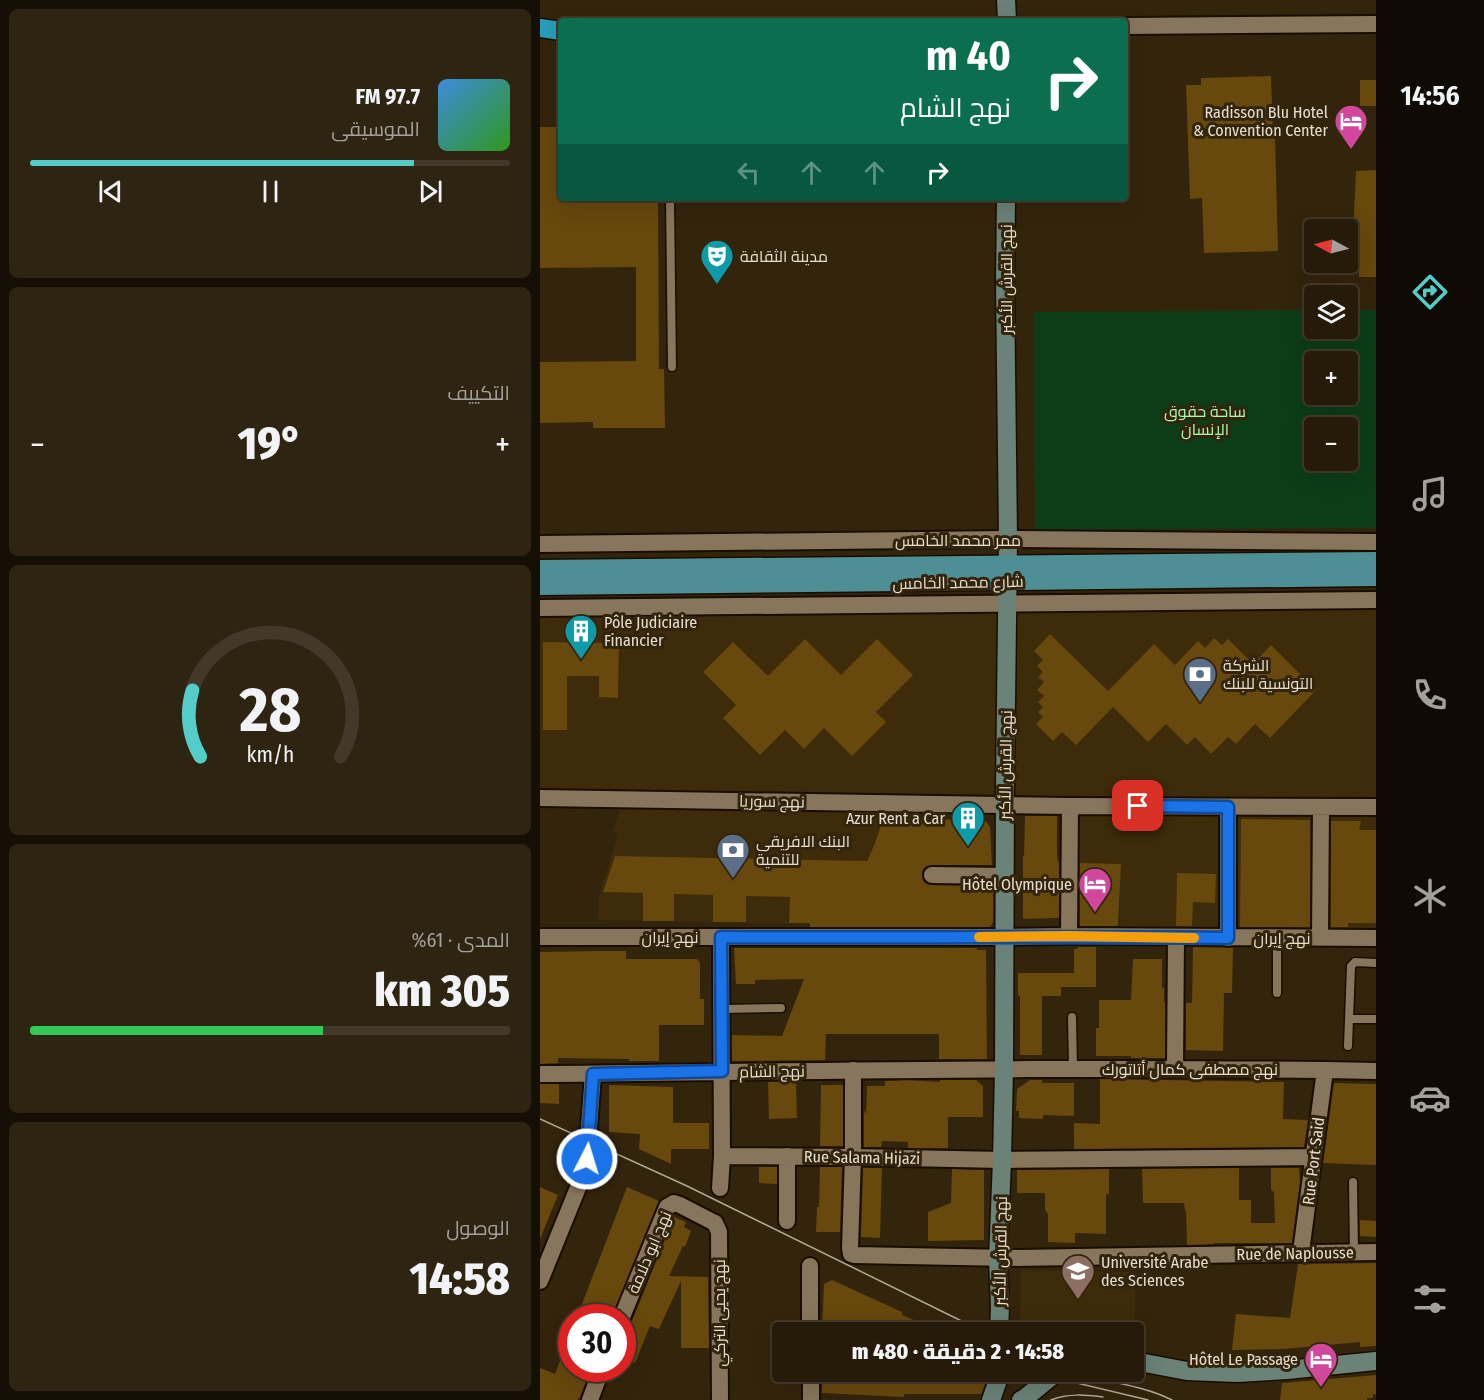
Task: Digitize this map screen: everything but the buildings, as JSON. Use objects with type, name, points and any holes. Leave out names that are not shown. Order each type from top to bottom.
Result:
[{"type":"highway","points":[[540,28],[558,31]]},
{"type":"main road","points":[[1006,0],[1007,18]]},
{"type":"main road","name":"نهج القرش الأكبر","points":[[999,1322],[998,1258],[1004,1069],[1008,539],[1006,201]]},
{"type":"main road","name":"شارع محمد الخامس","points":[[540,586],[1376,561]]},
{"type":"main road","name":"شارع محمد الخامس","points":[[540,569],[1376,577]]},
{"type":"main road","points":[[1000,1307],[1007,1322]]},
{"type":"main road","points":[[1144,1363],[1187,1371],[1237,1373],[1376,1361]]},
{"type":"main road","points":[[991,1400],[997,1382]]},
{"type":"main road","points":[[1021,1400],[1045,1382]]},
{"type":"street","points":[[1128,26],[1376,24]]},
{"type":"street","name":"ممر محمد الخامس","points":[[540,544],[1008,539],[1376,542]]},
{"type":"street","name":"شارع محمد الخامس","points":[[540,608],[1376,600]]},
{"type":"street","name":"نهج سوريا","points":[[540,798],[1070,806],[1376,807]]},
{"type":"street","points":[[1069,936],[1070,806]]},
{"type":"street","points":[[1228,807],[1228,938]]},
{"type":"street","points":[[1320,938],[1321,807]]},
{"type":"street","points":[[932,875],[1004,876]]},
{"type":"street","name":"نهج إيران","points":[[540,937],[1376,938]]},
{"type":"street","points":[[720,1188],[722,1156],[721,937]]},
{"type":"street","points":[[1175,1068],[1176,937]]},
{"type":"street","name":"نهج مصطفى كمال أتاتورك","points":[[1004,1069],[1175,1068],[1376,1071]]},
{"type":"street","name":"نهج الشام","points":[[540,1074],[1004,1069]]},
{"type":"street","points":[[853,1070],[853,1157]]},
{"type":"street","name":"Rue Port Said","points":[[1301,1252],[1325,1070]]},
{"type":"street","points":[[540,1281],[586,1168],[593,1074]]},
{"type":"street","name":"Rue Salama Hijazi","points":[[722,1156],[1002,1160],[1314,1157]]},
{"type":"street","points":[[787,1156],[787,1221]]},
{"type":"street","name":"Rue de Naplousse","points":[[853,1157],[850,1248],[851,1254],[854,1255],[998,1258],[1376,1252]]},
{"type":"street","name":"نهج ابو دلامة","points":[[627,1304],[667,1207],[674,1203],[680,1205],[711,1221],[717,1227]]},
{"type":"street","name":"نهج يحيى التركي","points":[[717,1227],[720,1400]]},
{"type":"street","points":[[810,1266],[810,1322]]},
{"type":"street","points":[[590,1400],[597,1382]]},
{"type":"street","points":[[810,1382],[811,1400]]},
{"type":"lane","points":[[670,201],[672,367]]},
{"type":"lane","points":[[1276,993],[1277,938]]},
{"type":"lane","points":[[1348,1046],[1351,966],[1354,962],[1376,963]]},
{"type":"lane","points":[[722,1009],[781,1008]]},
{"type":"lane","points":[[1072,1017],[1073,1069]]},
{"type":"lane","points":[[1349,1019],[1376,1019]]},
{"type":"lane","points":[[1353,1182],[1354,1252]]},
{"type":"shaded area","points":[[1376,609],[1376,934],[1120,933],[1120,886],[1069,886],[1069,799],[885,796],[883,819],[875,843],[831,930],[817,924],[598,920],[599,897],[618,833],[612,832],[621,807],[540,806],[540,617]]},
{"type":"shaded area","name":"Université Arabe des Sciences","points":[[1021,1270],[1136,1272],[1134,1322],[1020,1322]]},
{"type":"green space","name":"ساحة حقوق الإنسان","points":[[1304,310],[1304,339],[1358,339],[1358,310],[1376,310],[1376,528],[1035,530],[1034,312]]},
{"type":"tram line","points":[[540,1119],[687,1186],[964,1322]]},
{"type":"tram line","points":[[1075,1382],[1148,1400]]},
{"type":"tram line","points":[[1115,1382],[1148,1390],[1172,1400]]},
{"type":"tram line","points":[[1051,1400],[1070,1395],[1103,1397]]},
{"type":"slow traffic","points":[[979,937],[1194,938]]},
{"type":"place","name":"Radisson Blu Hotel & Convention Center","points":[[1351,150]]},
{"type":"place","name":"مدينة الثقافة","points":[[717,285]]},
{"type":"place","name":"Pôle Judiciaire Financier","points":[[581,660]]},
{"type":"place","name":"الشركة التونسية للبنك","points":[[1200,703]]},
{"type":"place","name":"Azur Rent a Car","points":[[968,847]]},
{"type":"place","name":"البنك الافريقي للتنمية","points":[[733,879]]},
{"type":"place","name":"Hôtel Olympique","points":[[1095,913]]},
{"type":"place","name":"Université Arabe des Sciences","points":[[1078,1300]]},
{"type":"place","name":"Hôtel Le Passage","points":[[1321,1388]]},
{"type":"route","points":[[587,1159],[593,1074],[722,1071],[721,937],[1228,938],[1228,807],[1138,806]]}]
